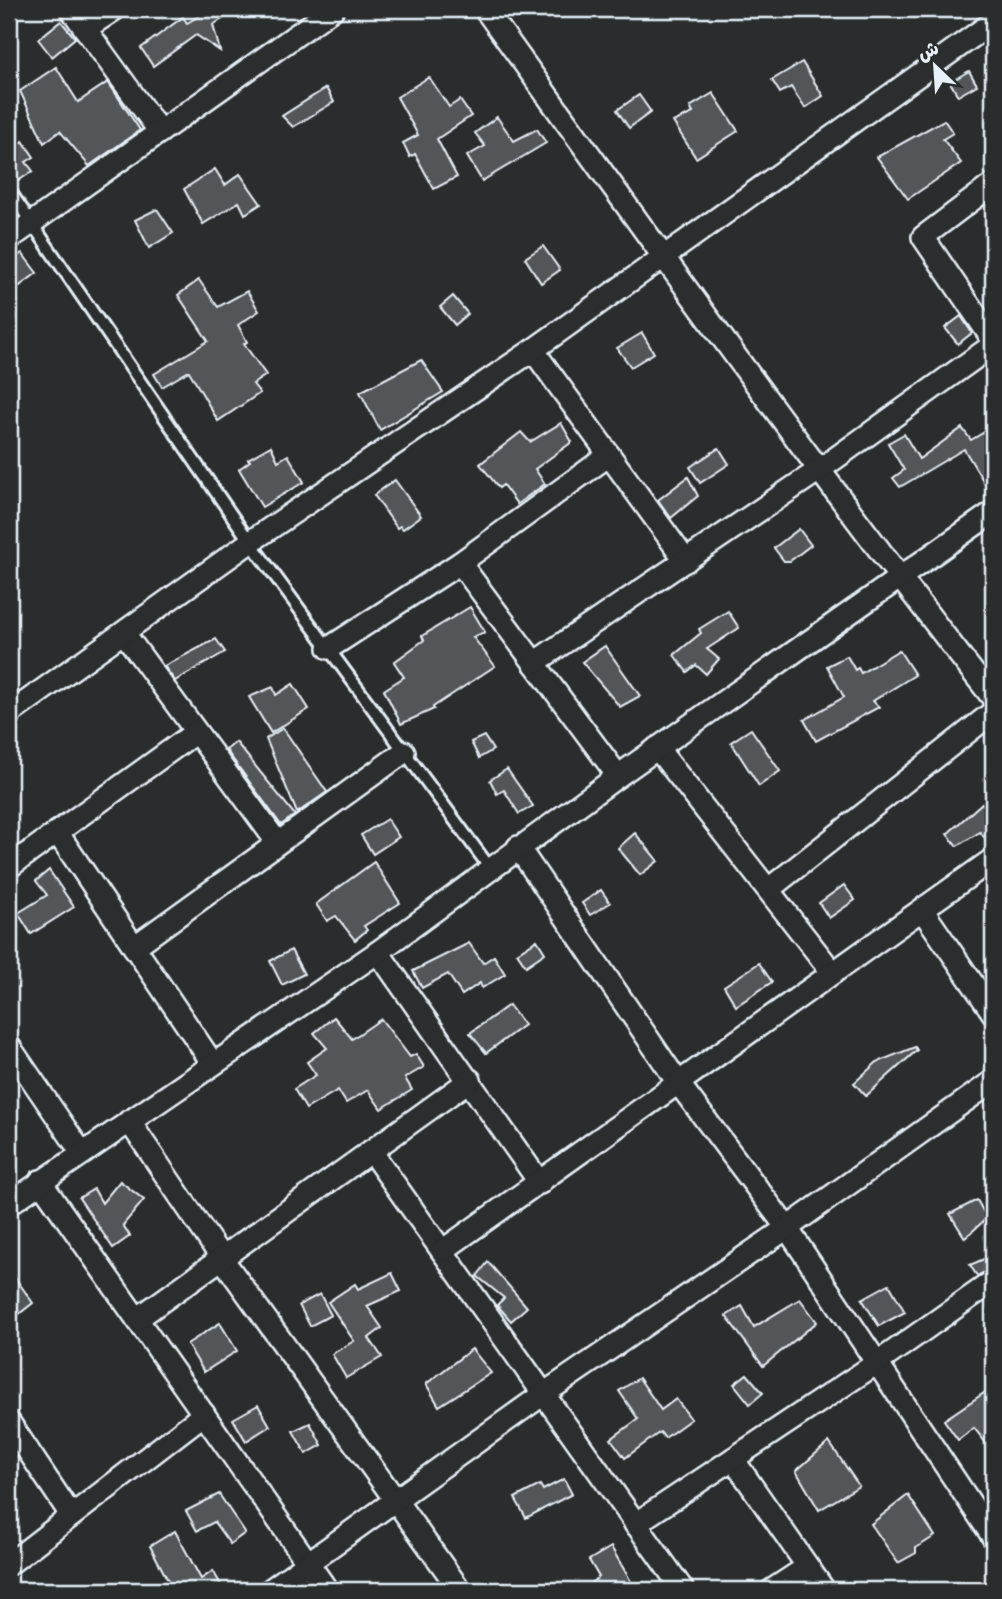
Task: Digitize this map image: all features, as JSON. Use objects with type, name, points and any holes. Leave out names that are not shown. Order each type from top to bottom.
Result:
[{"type":"street","points":[[71,9],[160,132]]},
{"type":"street","points":[[85,29],[115,9]]},
{"type":"street","points":[[9,239],[333,9]]},
{"type":"street","points":[[485,9],[662,258],[900,579],[993,698]]},
{"type":"street","points":[[9,713],[250,542],[533,350],[993,22]]},
{"type":"street","points":[[534,663],[819,470],[993,341],[923,237],[993,184]]},
{"type":"street","points":[[533,350],[685,561]]},
{"type":"street","points":[[329,648],[460,563],[609,455]]},
{"type":"street","points":[[9,1204],[378,952],[657,748],[993,512]]},
{"type":"street","points":[[460,563],[618,776]]},
{"type":"street","points":[[124,633],[277,842]]},
{"type":"street","points":[[769,889],[993,712]]},
{"type":"street","points":[[9,867],[196,732]]},
{"type":"street","points":[[657,748],[833,973]]},
{"type":"street","points":[[134,947],[404,752]]},
{"type":"street","points":[[57,832],[213,1064]]},
{"type":"street","points":[[518,848],[679,1084],[787,1228],[993,1537]]},
{"type":"street","points":[[442,1251],[993,859]]},
{"type":"street","points":[[923,911],[993,1013]]},
{"type":"street","points":[[378,952],[540,1182]]},
{"type":"street","points":[[9,1046],[82,1153]]},
{"type":"street","points":[[137,1319],[470,1080]]},
{"type":"street","points":[[270,1590],[399,1500],[541,1395],[787,1228],[993,1081]]},
{"type":"street","points":[[129,1121],[221,1257],[399,1500],[460,1590]]},
{"type":"street","points":[[371,1150],[485,1308],[541,1395],[683,1590]]},
{"type":"street","points":[[40,1181],[327,1590]]},
{"type":"street","points":[[635,1524],[877,1363],[993,1281]]},
{"type":"street","points":[[9,1564],[204,1414]]},
{"type":"street","points":[[9,1422],[71,1515]]},
{"type":"street","points":[[733,1459],[824,1590]]},
{"type":"street","points":[[772,1590],[807,1567]]},
{"type":"lane","points":[[9,190],[250,542],[490,868]]},
{"type":"building","points":[[211,9],[238,9],[213,25],[220,51],[196,35],[153,66],[141,48],[183,17],[187,23]]},
{"type":"building","points":[[61,21],[75,38],[52,57],[38,39]]},
{"type":"building","points":[[802,62],[823,96],[805,108],[791,87],[780,93],[772,80]]},
{"type":"building","points":[[56,67],[78,102],[108,82],[140,130],[89,166],[60,131],[44,143],[20,91]]},
{"type":"building","points":[[969,71],[977,85],[958,96],[950,82]]},
{"type":"building","points":[[429,77],[449,107],[460,100],[471,116],[437,139],[457,177],[434,189],[415,154],[410,157],[403,143],[418,135],[397,97]]},
{"type":"building","points":[[326,88],[334,102],[293,127],[282,116]]},
{"type":"building","points":[[713,93],[738,131],[696,158],[673,122],[693,113],[690,107]]},
{"type":"building","points":[[639,95],[651,112],[629,128],[617,110]]},
{"type":"building","points":[[497,117],[514,141],[537,129],[546,143],[482,181],[467,156],[485,146],[475,133]]},
{"type":"building","points":[[944,120],[953,133],[943,139],[961,163],[908,199],[877,157]]},
{"type":"building","points":[[9,137],[16,147],[23,141],[34,157],[26,162],[33,171],[18,181],[11,171],[9,173]]},
{"type":"building","points":[[215,169],[225,185],[240,174],[261,204],[245,214],[239,202],[203,224],[184,189]]},
{"type":"building","points":[[157,209],[173,233],[149,248],[135,220]]},
{"type":"building","points":[[543,246],[560,270],[541,283],[525,258]]},
{"type":"building","points":[[22,253],[37,273],[9,294],[9,262]]},
{"type":"building","points":[[199,280],[218,307],[247,291],[259,311],[238,325],[247,342],[244,344],[266,375],[253,384],[260,393],[218,421],[189,371],[162,387],[154,374],[208,341],[178,295]]},
{"type":"building","points":[[453,296],[468,314],[455,325],[440,307]]},
{"type":"building","points":[[961,316],[972,333],[958,344],[945,328]]},
{"type":"building","points":[[642,333],[654,353],[631,367],[617,348]]},
{"type":"building","points":[[421,360],[443,392],[380,430],[360,392]]},
{"type":"building","points":[[561,423],[572,442],[535,469],[545,484],[517,504],[503,485],[499,488],[480,464],[521,432],[530,442]]},
{"type":"building","points":[[993,427],[993,497],[964,449],[900,487],[893,478],[904,470],[888,443],[904,434],[919,459],[962,428],[971,440]]},
{"type":"building","points":[[271,446],[278,461],[288,455],[304,482],[262,507],[239,469],[250,461],[248,459]]},
{"type":"building","points":[[719,448],[729,464],[700,483],[690,467]]},
{"type":"building","points":[[688,477],[698,496],[671,518],[658,500]]},
{"type":"building","points":[[395,480],[421,516],[403,529],[400,526],[397,528],[374,495]]},
{"type":"building","points":[[799,529],[811,545],[790,561],[784,561],[774,548]]},
{"type":"building","points":[[470,607],[485,632],[473,637],[495,666],[433,707],[434,709],[401,724],[384,690],[404,677],[394,662],[424,640],[422,636]]},
{"type":"building","points":[[728,611],[739,628],[707,649],[719,659],[706,674],[696,665],[687,672],[674,655],[701,633],[699,629]]},
{"type":"building","points":[[216,639],[225,652],[175,681],[164,666]]},
{"type":"building","points":[[605,646],[640,696],[620,707],[582,662]]},
{"type":"building","points":[[899,650],[915,675],[873,701],[879,707],[816,741],[804,720],[844,697],[827,666],[847,656],[855,670],[858,668],[861,673]]},
{"type":"building","points":[[293,684],[309,709],[271,733],[249,697],[273,687],[276,695]]},
{"type":"building","points":[[283,728],[327,792],[297,813],[266,739]]},
{"type":"building","points":[[751,729],[780,771],[759,786],[731,742]]},
{"type":"building","points":[[484,736],[493,750],[479,758],[471,742]]},
{"type":"building","points":[[236,742],[295,815],[281,825],[226,750]]},
{"type":"building","points":[[507,769],[533,806],[519,814],[504,790],[497,794],[490,780]]},
{"type":"building","points":[[982,803],[993,816],[993,829],[984,837],[980,832],[957,846],[947,834]]},
{"type":"building","points":[[387,819],[399,837],[373,854],[361,835]]},
{"type":"building","points":[[635,833],[658,861],[640,875],[618,848]]},
{"type":"building","points":[[374,862],[400,903],[364,926],[367,930],[355,940],[336,916],[327,921],[316,904]]},
{"type":"building","points":[[49,870],[74,907],[31,934],[18,913],[47,895],[36,881]]},
{"type":"building","points":[[844,885],[855,900],[829,918],[819,903]]},
{"type":"building","points":[[601,890],[610,903],[590,915],[582,903]]},
{"type":"building","points":[[537,940],[545,953],[526,966],[517,953]]},
{"type":"building","points":[[469,943],[483,963],[494,956],[505,974],[482,988],[480,983],[462,995],[448,974],[422,988],[413,971]]},
{"type":"building","points":[[291,950],[304,974],[282,985],[270,961]]},
{"type":"building","points":[[759,963],[772,982],[736,1006],[724,986]]},
{"type":"building","points":[[509,1005],[524,1025],[486,1053],[470,1033]]},
{"type":"building","points":[[334,1017],[352,1039],[381,1019],[410,1057],[416,1054],[424,1067],[405,1078],[412,1090],[381,1109],[368,1090],[346,1103],[338,1090],[306,1109],[294,1089],[316,1075],[307,1062],[327,1048],[314,1033]]},
{"type":"building","points":[[915,1047],[917,1050],[866,1096],[854,1083],[877,1062]]},
{"type":"building","points":[[120,1181],[144,1200],[123,1225],[130,1236],[113,1248],[79,1198],[94,1189],[102,1203]]},
{"type":"building","points":[[977,1200],[987,1218],[965,1238],[950,1214]]},
{"type":"building","points":[[993,1255],[993,1268],[977,1276],[970,1265]]},
{"type":"building","points":[[488,1262],[527,1307],[511,1321],[497,1305],[504,1298],[477,1276]]},
{"type":"building","points":[[9,1269],[33,1303],[19,1314],[9,1301]]},
{"type":"building","points":[[392,1273],[401,1291],[367,1306],[382,1328],[369,1338],[382,1357],[346,1378],[332,1354],[354,1341],[328,1302],[355,1284],[358,1289]]},
{"type":"building","points":[[889,1284],[905,1312],[879,1326],[862,1299]]},
{"type":"building","points":[[320,1294],[331,1315],[310,1326],[299,1305]]},
{"type":"building","points":[[800,1299],[817,1322],[763,1366],[726,1316],[742,1306],[754,1327]]},
{"type":"building","points":[[220,1323],[237,1351],[204,1372],[187,1344]]},
{"type":"building","points":[[472,1349],[491,1373],[439,1406],[426,1384]]},
{"type":"building","points":[[747,1374],[763,1393],[750,1404],[734,1384]]},
{"type":"building","points":[[639,1378],[661,1410],[676,1399],[691,1419],[665,1438],[660,1432],[625,1458],[611,1439],[638,1419],[619,1391]]},
{"type":"building","points":[[993,1387],[993,1452],[974,1428],[958,1440],[944,1420]]},
{"type":"building","points":[[258,1405],[270,1426],[246,1441],[233,1419]]},
{"type":"building","points":[[310,1423],[322,1445],[306,1454],[293,1431]]},
{"type":"building","points":[[829,1442],[859,1486],[819,1510],[796,1471]]},
{"type":"building","points":[[564,1479],[572,1494],[526,1518],[515,1498],[540,1485],[543,1490]]},
{"type":"building","points":[[219,1494],[245,1533],[230,1544],[214,1522],[197,1531],[186,1511]]},
{"type":"building","points":[[908,1495],[935,1536],[916,1548],[916,1553],[898,1563],[871,1524]]},
{"type":"building","points":[[175,1531],[201,1579],[213,1571],[224,1590],[173,1590],[150,1546]]},
{"type":"building","points":[[611,1547],[636,1590],[581,1590],[599,1577],[589,1560]]}]
